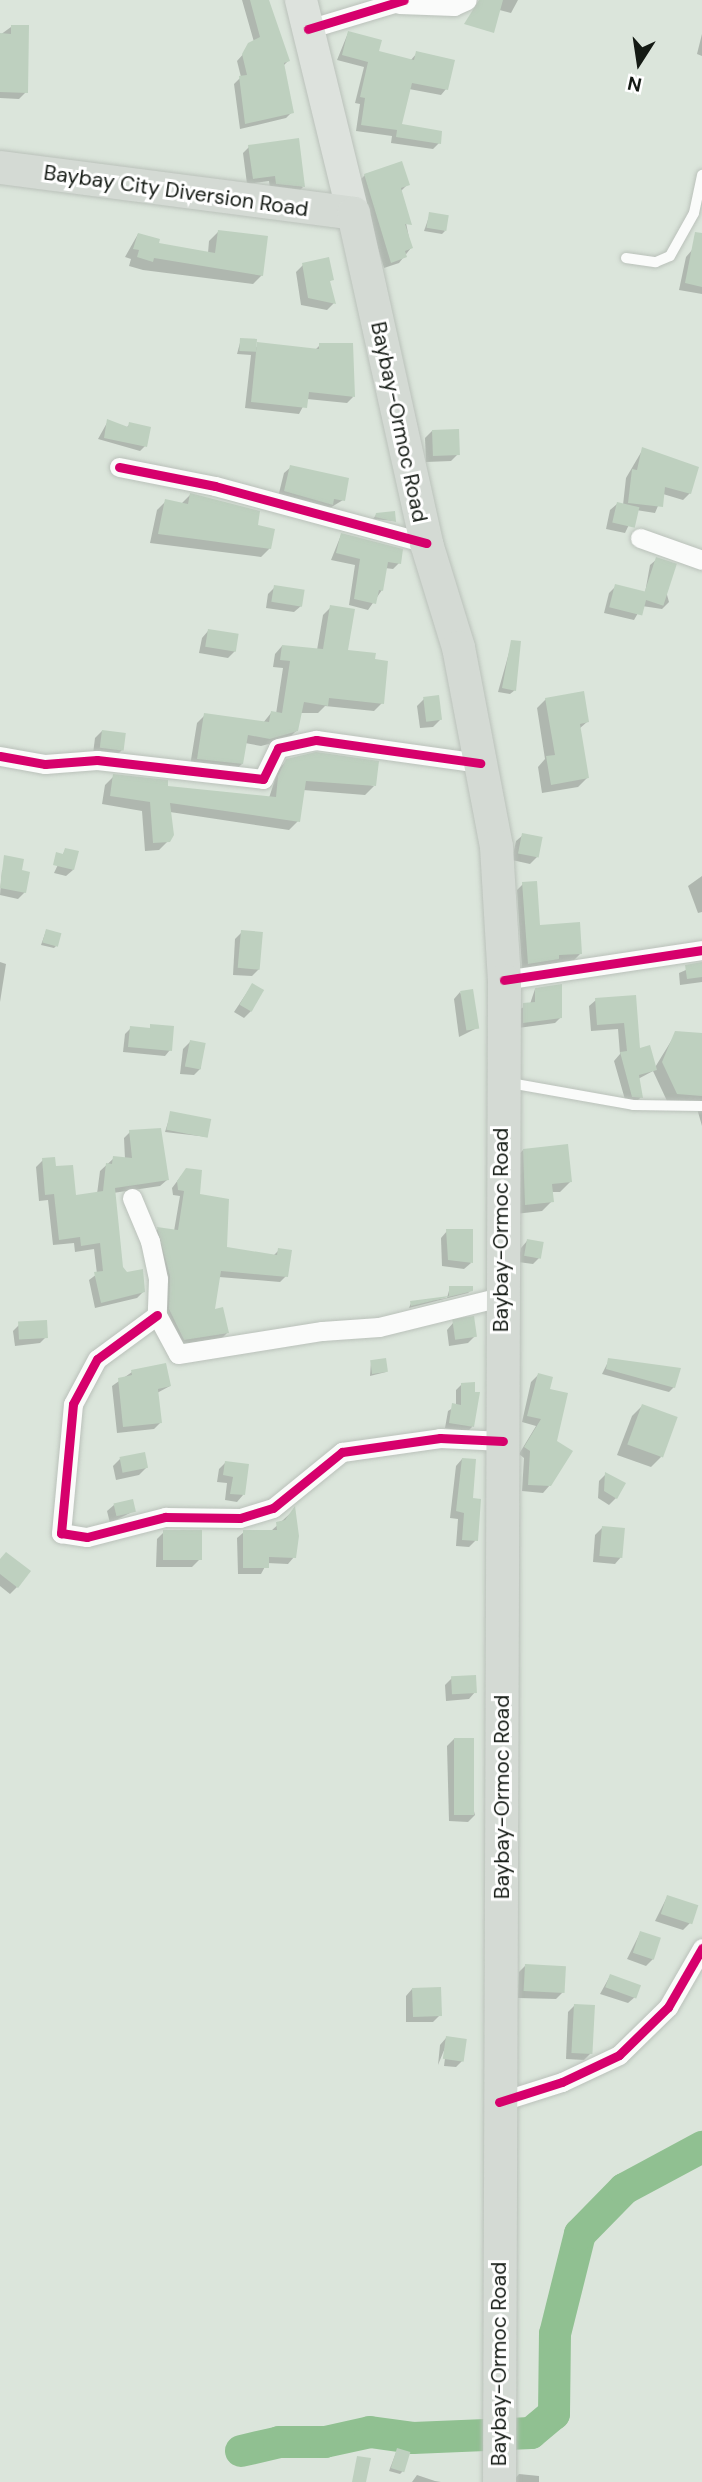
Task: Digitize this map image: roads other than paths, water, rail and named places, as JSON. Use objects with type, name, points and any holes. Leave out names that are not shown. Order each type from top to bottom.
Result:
[{"type":"highway","name":"Baybay City Diversion Road","points":[[0,167],[353,213]]},
{"type":"highway","name":"Baybay-Ormoc Road","points":[[353,213],[426,543],[458,647],[496,846],[503,980],[500,1297],[503,1441],[499,2477]]},
{"type":"main road","name":"Baybay-Ormoc Road","points":[[304,14],[353,213]]},
{"type":"street","points":[[304,14],[401,2],[454,6],[467,0]]},
{"type":"street","points":[[119,467],[215,486],[426,543]]},
{"type":"street","points":[[640,538],[702,560]]},
{"type":"street","points":[[0,756],[45,764],[97,760],[263,779],[278,748],[316,740],[480,763]]},
{"type":"street","points":[[503,980],[702,950]]},
{"type":"street","points":[[132,1198],[150,1241],[158,1279],[157,1315],[178,1354],[322,1331],[379,1327],[500,1297]]},
{"type":"street","points":[[157,1315],[97,1359],[73,1404],[61,1533],[87,1537],[165,1517],[240,1518],[273,1508],[341,1452],[440,1438],[503,1441]]},
{"type":"street","points":[[499,2102],[562,2082],[619,2055],[668,2007],[700,1956]]},
{"type":"lane","points":[[626,258],[656,261],[670,256],[694,213],[702,175]]},
{"type":"lane","points":[[502,1082],[633,1105],[702,1106]]},
{"type":"waterway","points":[[241,2451],[279,2442],[325,2442],[370,2432],[413,2438],[531,2433],[554,2414],[555,2334],[580,2234],[624,2189],[702,2147]]}]
